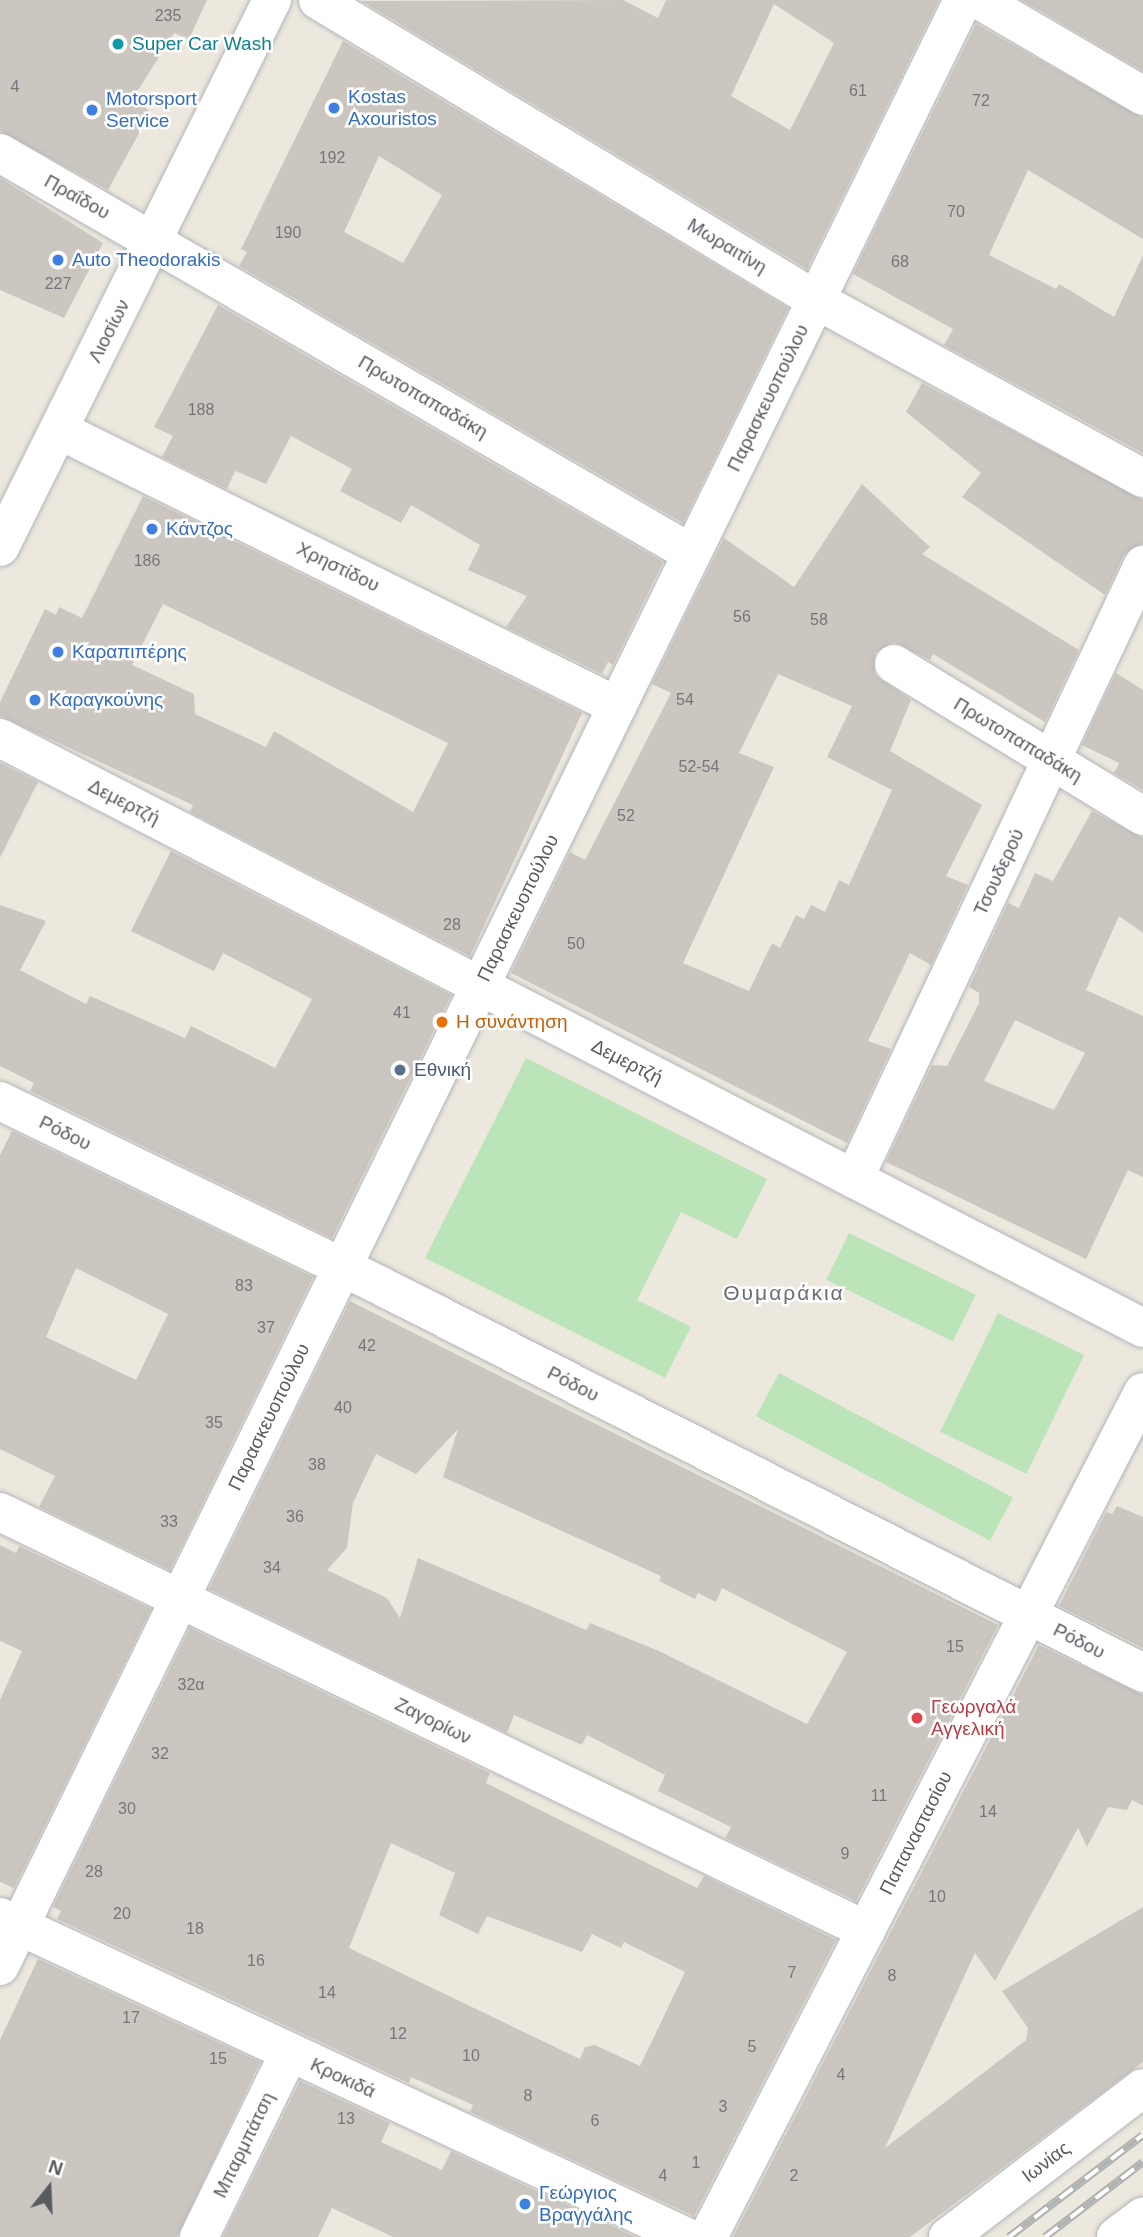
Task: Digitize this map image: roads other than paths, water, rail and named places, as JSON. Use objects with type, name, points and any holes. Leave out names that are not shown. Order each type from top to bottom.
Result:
[{"type":"street","name":"Λιοσίων","points":[[0,547],[11,495],[59,430],[155,241],[272,0]]},
{"type":"street","name":"Μωραιτίνη","points":[[318,0],[816,300],[1143,478]]},
{"type":"street","name":"Παρασκευοπούλου","points":[[0,1966],[10,1921],[180,1599],[962,0]]},
{"type":"street","points":[[979,0],[1143,96]]},
{"type":"street","name":"Πραΐδου","points":[[0,153],[155,241]]},
{"type":"street","name":"Πρωτοπαπαδάκη","points":[[155,241],[691,553]]},
{"type":"street","name":"Χρηστίδου","points":[[59,430],[617,706]]},
{"type":"street","name":"Τσουδερού","points":[[854,1179],[1143,565]]},
{"type":"street","name":"Πρωτοπαπαδάκη","points":[[894,664],[1143,816]]},
{"type":"street","name":"Δεμερτζή","points":[[0,738],[1143,1328]]},
{"type":"street","name":"Ρόδου","points":[[0,1101],[342,1268],[1143,1673]]},
{"type":"street","name":"Παπαναστασίου","points":[[708,2237],[1143,1392]]},
{"type":"street","name":"Ζαγορίων","points":[[0,1512],[866,1930]]},
{"type":"street","name":"Κροκιδά","points":[[10,1921],[687,2237]]},
{"type":"street","name":"Μπαρμπάτση","points":[[199,2237],[289,2053]]},
{"type":"street","name":"Ιωνίας","points":[[948,2237],[1143,2088]]},
{"type":"street","points":[[1116,2237],[1143,2217]]},
{"type":"railway","points":[[1009,2237],[1143,2135]]},
{"type":"railway","points":[[1045,2237],[1143,2162]]},
{"type":"place","name":"Super Car Wash","points":[[118,44]]},
{"type":"place","name":"Kostas Axouristos","points":[[334,108]]},
{"type":"place","name":"Motorsport Service","points":[[92,110]]},
{"type":"place","name":"Auto Theodorakis","points":[[58,260]]},
{"type":"place","name":"Κάντζος","points":[[152,529]]},
{"type":"place","name":"Καραπιπέρης","points":[[58,652]]},
{"type":"place","name":"Καραγκούνης","points":[[35,700]]},
{"type":"place","name":"Η συνάντηση","points":[[442,1022]]},
{"type":"place","name":"Εθνική","points":[[400,1070]]},
{"type":"place","name":"Γεωργαλά Αγγελική","points":[[917,1718]]},
{"type":"place","name":"Γεώργιος Βραγγάλης","points":[[525,2204]]},
{"type":"district","name":"Θυμαράκια","points":[[784,1293]]}]
